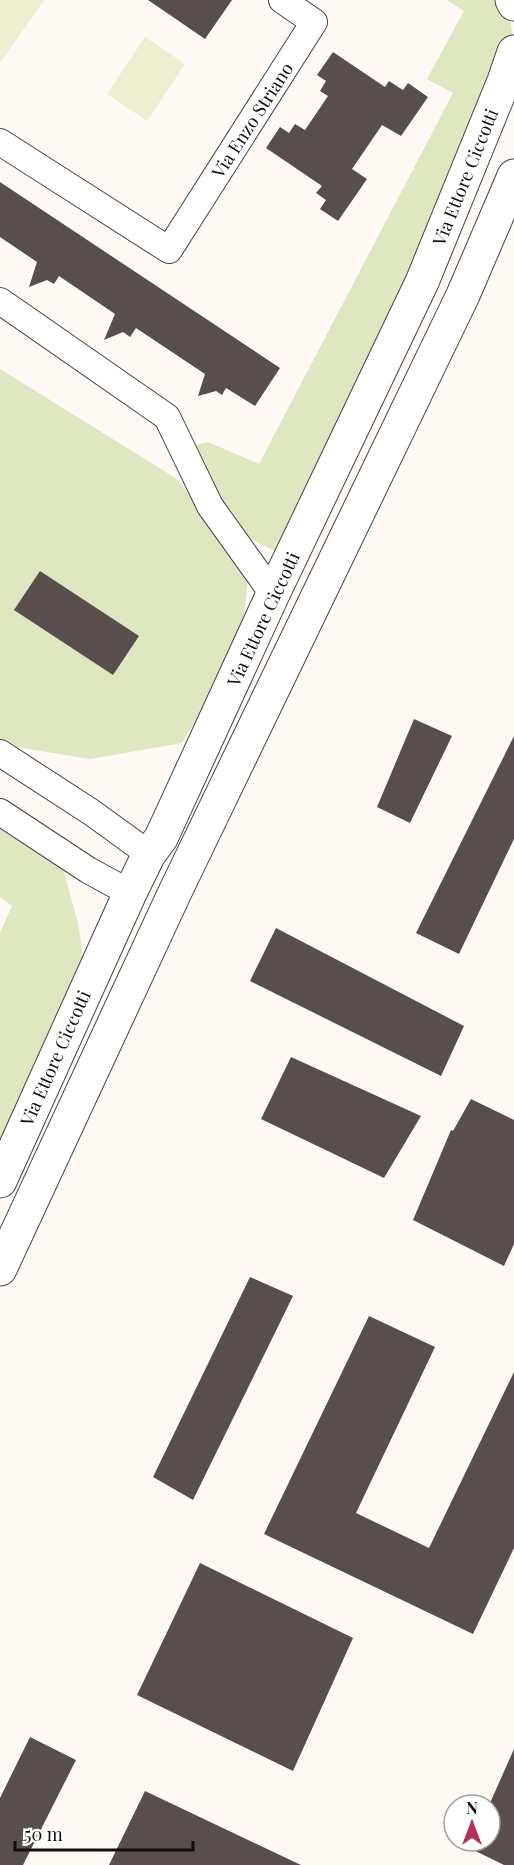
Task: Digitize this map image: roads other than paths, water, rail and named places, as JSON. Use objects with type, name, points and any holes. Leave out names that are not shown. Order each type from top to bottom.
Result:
[{"type":"street","name":"Via Enzo Striano","points":[[0,142],[169,250],[314,22],[282,0]]},
{"type":"street","name":"Via Ettore Ciccotti","points":[[0,1181],[130,893],[165,828],[273,594],[422,282],[500,92],[514,52]]},
{"type":"street","name":"Via Ettore Ciccotti","points":[[0,1269],[175,892],[463,295],[514,176]]},
{"type":"street","points":[[0,301],[166,417],[210,506],[273,594]]},
{"type":"street","points":[[0,753],[91,812],[149,854],[175,892]]},
{"type":"street","points":[[0,812],[88,870],[130,893],[175,892]]}]
